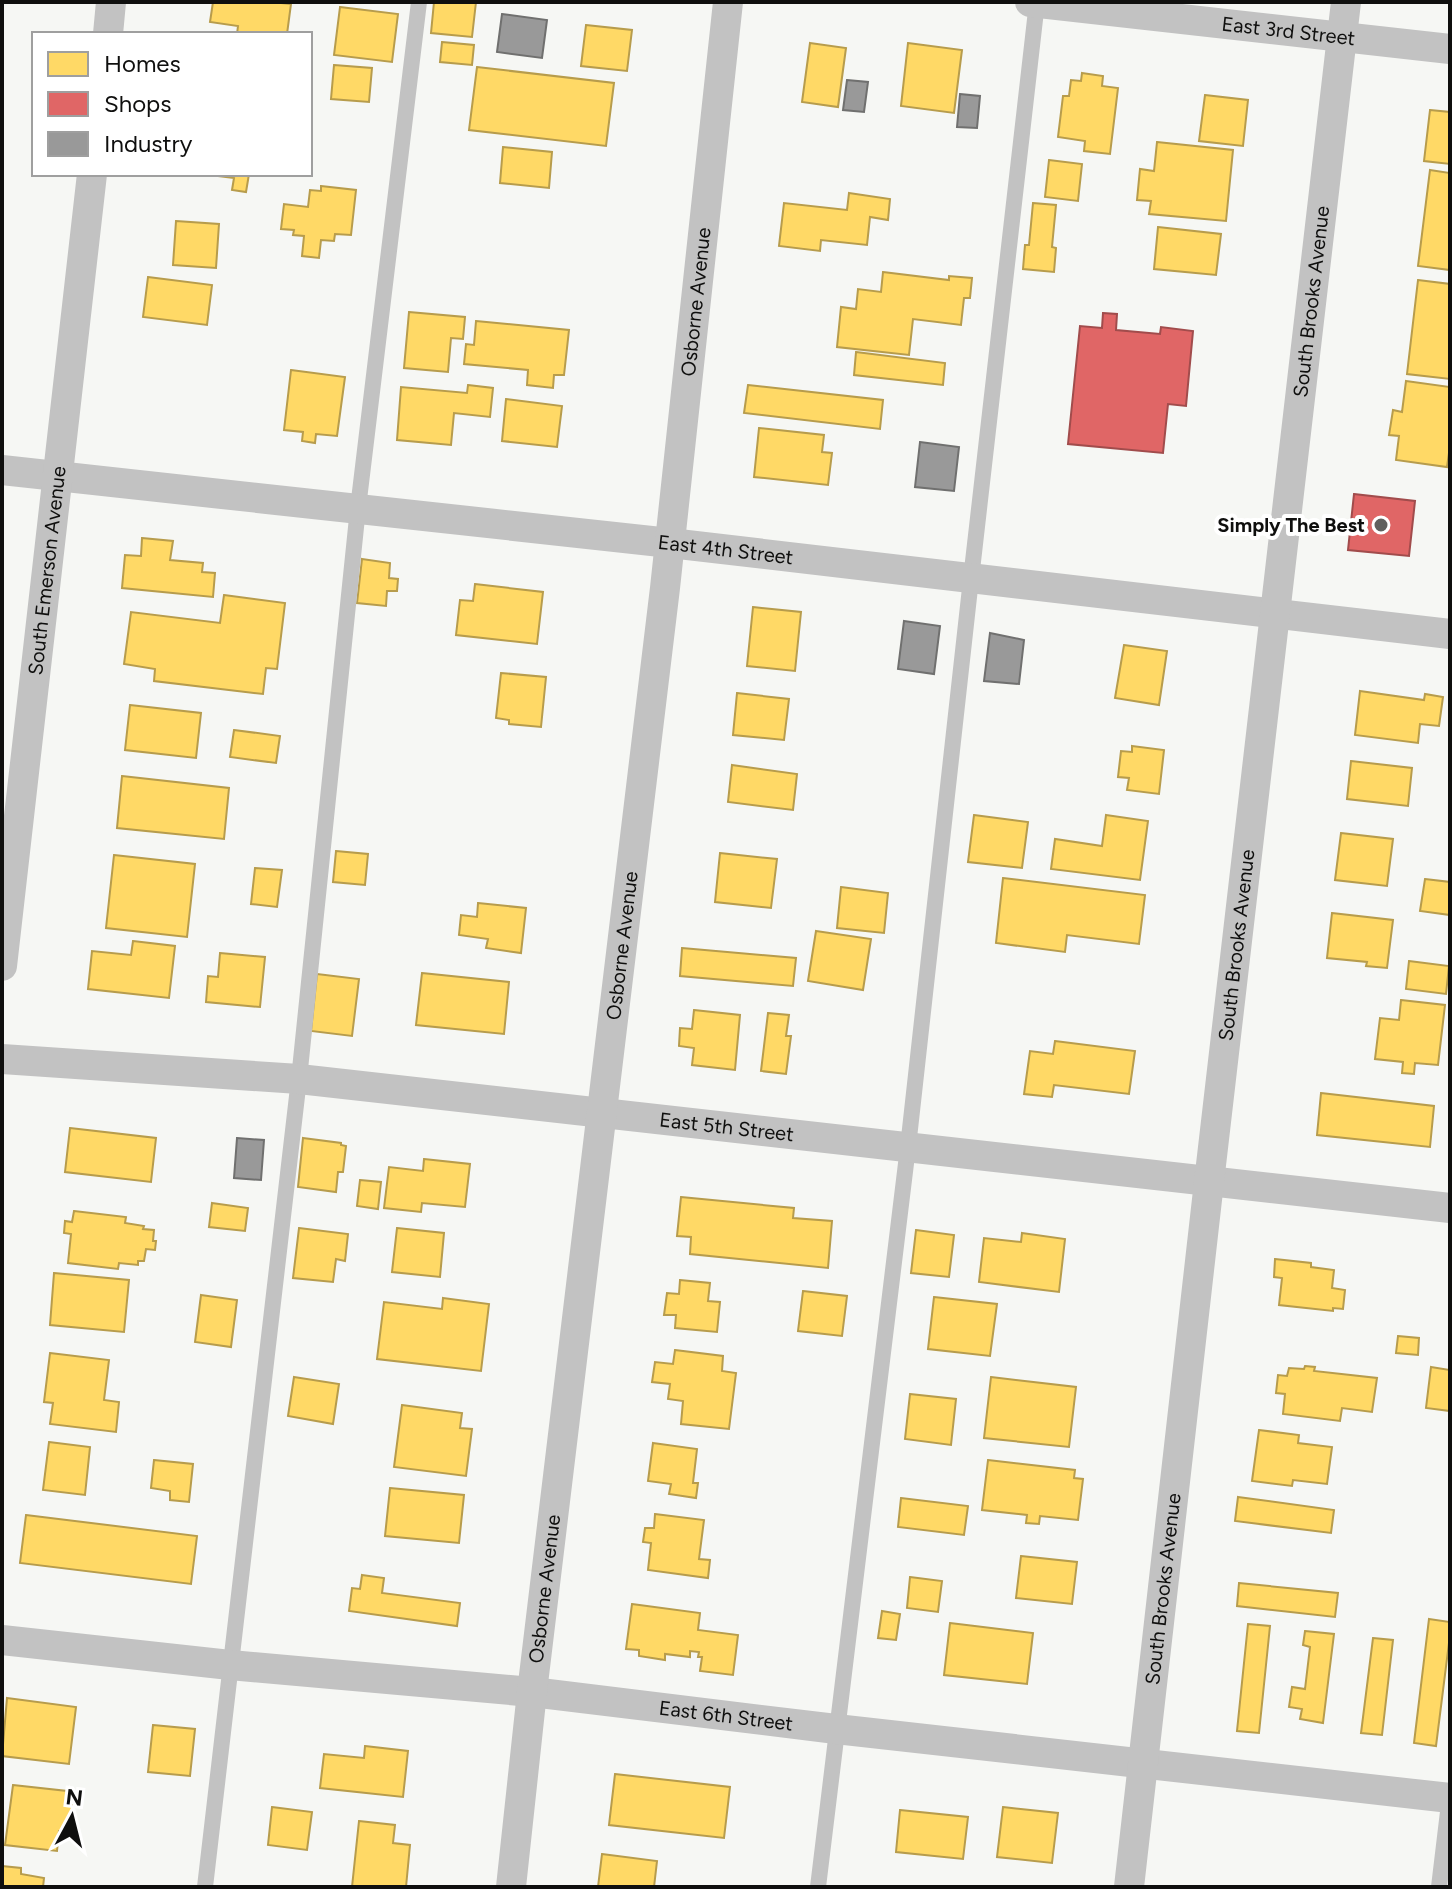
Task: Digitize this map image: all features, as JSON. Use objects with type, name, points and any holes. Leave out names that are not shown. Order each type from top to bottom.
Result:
[{"type":"street","points":[[108,32],[111,2]]},
{"type":"street","name":"Osborne Avenue","points":[[511,1887],[670,543],[728,2]]},
{"type":"street","name":"East 3rd Street","points":[[1030,2],[1450,49]]},
{"type":"street","name":"South Brooks Avenue","points":[[1129,1887],[1346,2]]},
{"type":"street","name":"South Emerson Avenue","points":[[2,966],[92,176]]},
{"type":"street","name":"East 4th Street","points":[[2,470],[670,543],[1450,634]]},
{"type":"street","name":"East 5th Street","points":[[2,1059],[299,1079],[1450,1208]]},
{"type":"street","name":"East 6th Street","points":[[2,1640],[230,1665],[532,1692],[1450,1797]]},
{"type":"lane","points":[[205,1887],[299,1079],[358,508],[419,2]]},
{"type":"lane","points":[[818,1887],[908,1147],[1037,2]]},
{"type":"lane","points":[[1439,1887],[1450,1797]]},
{"type":"building: Homes","points":[[213,2],[291,4],[287,32],[237,32],[238,26],[210,22]]},
{"type":"building: Homes","points":[[434,2],[476,2],[472,37],[431,33]]},
{"type":"building: Homes","points":[[340,7],[398,14],[392,62],[334,55]]},
{"type":"building: Homes","points":[[586,25],[632,30],[627,71],[581,66]]},
{"type":"building: Homes","points":[[442,42],[474,45],[472,65],[440,62]]},
{"type":"building: Homes","points":[[810,43],[846,48],[838,107],[802,102]]},
{"type":"building: Homes","points":[[908,43],[962,50],[954,113],[901,106]]},
{"type":"building: Homes","points":[[334,65],[372,68],[369,102],[331,99]]},
{"type":"building: Homes","points":[[477,67],[614,83],[606,146],[469,130]]},
{"type":"building: Homes","points":[[1082,73],[1103,76],[1102,86],[1118,88],[1110,154],[1084,151],[1085,141],[1058,137],[1063,96],[1069,96],[1071,80],[1081,81]]},
{"type":"building: Homes","points":[[1205,95],[1248,100],[1243,146],[1199,141]]},
{"type":"building: Homes","points":[[1430,110],[1450,112],[1450,164],[1424,161]]},
{"type":"building: Homes","points":[[1157,142],[1233,150],[1226,221],[1149,214],[1151,201],[1137,200],[1140,169],[1154,171]]},
{"type":"building: Homes","points":[[503,147],[552,152],[549,188],[500,183]]},
{"type":"building: Homes","points":[[1049,160],[1082,164],[1078,201],[1045,197]]},
{"type":"building: Homes","points":[[1430,170],[1450,173],[1450,270],[1418,266]]},
{"type":"building: Homes","points":[[218,176],[249,176],[246,192],[232,190],[234,178]]},
{"type":"building: Homes","points":[[321,186],[356,190],[351,235],[335,234],[334,241],[321,240],[319,258],[302,256],[304,236],[293,235],[294,230],[281,229],[284,204],[308,207],[310,190],[321,191]]},
{"type":"building: Homes","points":[[849,193],[890,199],[888,220],[870,217],[867,245],[821,240],[820,251],[779,246],[784,203],[847,210]]},
{"type":"building: Homes","points":[[1033,203],[1056,205],[1052,247],[1056,248],[1054,272],[1023,269]]},
{"type":"building: Homes","points":[[176,221],[219,224],[216,268],[173,265]]},
{"type":"building: Homes","points":[[1158,227],[1221,234],[1216,275],[1154,269]]},
{"type":"building: Homes","points":[[883,272],[949,280],[949,276],[972,278],[970,298],[964,298],[961,325],[913,319],[909,355],[837,347],[841,307],[856,309],[858,289],[881,292]]},
{"type":"building: Homes","points":[[148,277],[212,285],[207,325],[143,317]]},
{"type":"building: Homes","points":[[1418,280],[1450,284],[1450,379],[1407,374]]},
{"type":"building: Homes","points":[[409,312],[465,317],[463,339],[451,338],[448,372],[404,368]]},
{"type":"building: Homes","points":[[476,321],[569,330],[564,375],[554,375],[553,388],[527,385],[528,370],[464,364],[466,344],[474,345]]},
{"type":"building: Homes","points":[[856,352],[945,363],[943,385],[854,375]]},
{"type":"building: Homes","points":[[291,370],[345,377],[337,436],[316,434],[315,443],[302,441],[303,432],[284,430]]},
{"type":"building: Homes","points":[[1406,381],[1450,387],[1447,467],[1396,460],[1399,436],[1389,435],[1393,410],[1402,412]]},
{"type":"building: Homes","points":[[468,385],[493,388],[490,417],[454,413],[451,445],[397,440],[401,387],[467,393]]},
{"type":"building: Homes","points":[[748,385],[883,400],[880,429],[744,413]]},
{"type":"building: Homes","points":[[506,399],[562,406],[557,447],[502,441]]},
{"type":"building: Homes","points":[[759,428],[824,435],[822,452],[832,453],[828,485],[754,477]]},
{"type":"building: Homes","points":[[142,538],[173,541],[170,560],[203,563],[202,572],[215,573],[213,597],[122,588],[125,555],[141,556]]},
{"type":"building: Homes","points":[[362,559],[390,563],[389,578],[398,579],[397,591],[387,591],[386,606],[357,603]]},
{"type":"building: Homes","points":[[475,584],[543,592],[537,644],[456,635],[460,600],[473,601]]},
{"type":"building: Homes","points":[[224,595],[285,603],[277,669],[266,668],[263,694],[154,681],[155,669],[124,664],[131,612],[220,623]]},
{"type":"building: Homes","points":[[753,607],[801,612],[795,671],[747,666]]},
{"type":"building: Homes","points":[[1124,645],[1167,651],[1159,705],[1115,698]]},
{"type":"building: Homes","points":[[501,673],[546,677],[541,727],[509,724],[509,720],[496,718]]},
{"type":"building: Homes","points":[[1360,691],[1424,700],[1425,694],[1443,697],[1439,726],[1420,724],[1418,743],[1355,735]]},
{"type":"building: Homes","points":[[737,693],[789,699],[784,740],[733,735]]},
{"type":"building: Homes","points":[[130,705],[201,713],[196,758],[125,750]]},
{"type":"building: Homes","points":[[234,730],[280,736],[276,763],[230,757]]},
{"type":"building: Homes","points":[[1132,746],[1164,750],[1159,794],[1127,790],[1129,778],[1118,777],[1121,751],[1132,752]]},
{"type":"building: Homes","points":[[1351,761],[1412,768],[1408,806],[1347,799]]},
{"type":"building: Homes","points":[[732,765],[797,774],[793,810],[728,802]]},
{"type":"building: Homes","points":[[122,776],[229,788],[224,839],[117,828]]},
{"type":"building: Homes","points":[[974,815],[1028,822],[1022,868],[968,862]]},
{"type":"building: Homes","points":[[1106,815],[1148,821],[1140,880],[1051,869],[1055,839],[1102,846]]},
{"type":"building: Homes","points":[[1341,833],[1393,839],[1387,886],[1335,880]]},
{"type":"building: Homes","points":[[336,851],[368,854],[365,885],[333,882]]},
{"type":"building: Homes","points":[[720,853],[777,859],[771,908],[715,902]]},
{"type":"building: Homes","points":[[114,855],[195,864],[187,937],[106,928]]},
{"type":"building: Homes","points":[[255,868],[282,870],[277,907],[251,904]]},
{"type":"building: Homes","points":[[1003,878],[1145,895],[1139,944],[1067,935],[1065,952],[996,943]]},
{"type":"building: Homes","points":[[1425,879],[1450,882],[1450,915],[1420,911]]},
{"type":"building: Homes","points":[[841,887],[888,893],[884,933],[837,928]]},
{"type":"building: Homes","points":[[478,903],[526,908],[521,953],[486,948],[488,939],[459,935],[461,915],[477,917]]},
{"type":"building: Homes","points":[[1332,913],[1393,920],[1387,968],[1366,966],[1367,962],[1327,958]]},
{"type":"building: Homes","points":[[816,931],[871,939],[863,990],[808,981]]},
{"type":"building: Homes","points":[[133,941],[175,946],[169,998],[88,989],[92,951],[131,955]]},
{"type":"building: Homes","points":[[682,948],[796,958],[793,986],[680,976]]},
{"type":"building: Homes","points":[[220,953],[265,957],[260,1007],[206,1002],[208,976],[218,977]]},
{"type":"building: Homes","points":[[1409,961],[1449,966],[1446,994],[1406,989]]},
{"type":"building: Homes","points":[[422,973],[509,982],[504,1034],[416,1025]]},
{"type":"building: Homes","points":[[317,974],[359,979],[352,1036],[311,1031]]},
{"type":"building: Homes","points":[[1401,1000],[1445,1005],[1438,1065],[1415,1063],[1414,1074],[1402,1073],[1403,1062],[1375,1059],[1380,1018],[1399,1020]]},
{"type":"building: Homes","points":[[694,1010],[740,1015],[735,1070],[692,1065],[694,1048],[679,1046],[680,1028],[692,1029]]},
{"type":"building: Homes","points":[[768,1013],[789,1015],[786,1036],[791,1036],[786,1074],[761,1071]]},
{"type":"building: Homes","points":[[1055,1041],[1135,1051],[1129,1094],[1054,1085],[1052,1097],[1024,1094],[1030,1051],[1053,1054]]},
{"type":"building: Homes","points":[[1321,1093],[1434,1106],[1430,1147],[1317,1135]]},
{"type":"building: Homes","points":[[70,1128],[156,1138],[151,1182],[65,1172]]},
{"type":"building: Homes","points":[[303,1138],[346,1146],[343,1172],[338,1172],[336,1192],[298,1187]]},
{"type":"building: Homes","points":[[424,1159],[470,1164],[465,1207],[422,1203],[421,1212],[384,1208],[389,1167],[423,1171]]},
{"type":"building: Homes","points":[[360,1180],[381,1182],[378,1209],[357,1206]]},
{"type":"building: Homes","points":[[681,1197],[794,1208],[793,1218],[832,1221],[828,1268],[690,1254],[691,1237],[677,1236]]},
{"type":"building: Homes","points":[[212,1203],[248,1208],[245,1231],[209,1227]]},
{"type":"building: Homes","points":[[74,1211],[126,1217],[125,1223],[154,1230],[155,1250],[146,1249],[144,1261],[138,1261],[138,1265],[119,1263],[118,1269],[68,1263],[71,1234],[64,1233],[65,1221],[72,1222]]},
{"type":"building: Homes","points":[[299,1228],[348,1234],[345,1261],[336,1259],[333,1282],[293,1278]]},
{"type":"building: Homes","points":[[397,1228],[444,1233],[440,1277],[392,1272]]},
{"type":"building: Homes","points":[[916,1230],[954,1235],[949,1277],[911,1273]]},
{"type":"building: Homes","points":[[1022,1233],[1065,1239],[1059,1292],[979,1282],[984,1238],[1021,1242]]},
{"type":"building: Homes","points":[[1275,1259],[1311,1263],[1311,1267],[1334,1270],[1332,1288],[1345,1290],[1343,1309],[1333,1308],[1333,1311],[1279,1305],[1282,1278],[1274,1277]]},
{"type":"building: Homes","points":[[54,1273],[129,1280],[124,1332],[50,1325]]},
{"type":"building: Homes","points":[[680,1280],[710,1283],[708,1301],[720,1302],[717,1332],[675,1328],[676,1315],[664,1315],[667,1293],[679,1294]]},
{"type":"building: Homes","points":[[803,1291],[847,1296],[842,1336],[798,1331]]},
{"type":"building: Homes","points":[[201,1295],[237,1300],[231,1347],[195,1342]]},
{"type":"building: Homes","points":[[934,1297],[997,1304],[990,1356],[928,1349]]},
{"type":"building: Homes","points":[[443,1298],[489,1304],[481,1371],[377,1359],[384,1302],[442,1309]]},
{"type":"building: Homes","points":[[1398,1336],[1419,1338],[1418,1355],[1396,1353]]},
{"type":"building: Homes","points":[[675,1350],[723,1356],[722,1371],[736,1373],[729,1429],[681,1424],[683,1401],[668,1399],[670,1384],[652,1382],[655,1362],[673,1364]]},
{"type":"building: Homes","points":[[50,1353],[109,1360],[104,1400],[119,1402],[116,1432],[50,1424],[53,1403],[44,1402]]},
{"type":"building: Homes","points":[[1305,1366],[1315,1367],[1314,1371],[1377,1378],[1372,1412],[1342,1408],[1340,1421],[1283,1414],[1285,1394],[1276,1393],[1278,1375],[1287,1376],[1289,1368],[1304,1369]]},
{"type":"building: Homes","points":[[1431,1367],[1450,1370],[1450,1411],[1426,1408]]},
{"type":"building: Homes","points":[[294,1377],[339,1384],[333,1424],[288,1416]]},
{"type":"building: Homes","points":[[991,1377],[1076,1387],[1069,1447],[984,1438]]},
{"type":"building: Homes","points":[[910,1394],[956,1399],[951,1445],[905,1439]]},
{"type":"building: Homes","points":[[402,1405],[462,1413],[460,1428],[472,1429],[466,1476],[394,1467]]},
{"type":"building: Homes","points":[[1259,1430],[1299,1435],[1298,1443],[1332,1447],[1327,1484],[1293,1480],[1292,1486],[1252,1481]]},
{"type":"building: Homes","points":[[49,1442],[90,1447],[85,1495],[43,1490]]},
{"type":"building: Homes","points":[[653,1443],[697,1449],[693,1483],[698,1483],[696,1498],[669,1494],[671,1484],[648,1481]]},
{"type":"building: Homes","points":[[154,1460],[193,1464],[189,1502],[170,1500],[170,1491],[151,1488]]},
{"type":"building: Homes","points":[[988,1460],[1075,1470],[1074,1478],[1083,1479],[1078,1520],[1040,1516],[1039,1524],[1026,1523],[1027,1515],[982,1510]]},
{"type":"building: Homes","points":[[390,1488],[464,1495],[459,1543],[385,1536]]},
{"type":"building: Homes","points":[[1238,1497],[1334,1510],[1331,1533],[1235,1521]]},
{"type":"building: Homes","points":[[901,1498],[968,1506],[964,1535],[898,1527]]},
{"type":"building: Homes","points":[[655,1514],[704,1520],[699,1559],[710,1560],[708,1578],[648,1570],[651,1543],[643,1542],[645,1528],[654,1528]]},
{"type":"building: Homes","points":[[26,1515],[197,1536],[191,1584],[20,1563]]},
{"type":"building: Homes","points":[[1021,1556],[1077,1562],[1072,1604],[1016,1598]]},
{"type":"building: Homes","points":[[362,1575],[384,1578],[382,1593],[460,1603],[457,1626],[349,1611],[352,1588],[360,1589]]},
{"type":"building: Homes","points":[[910,1577],[942,1581],[938,1612],[907,1608]]},
{"type":"building: Homes","points":[[1239,1583],[1338,1593],[1335,1617],[1237,1606]]},
{"type":"building: Homes","points":[[632,1604],[700,1613],[698,1630],[738,1635],[733,1675],[700,1671],[702,1657],[698,1657],[699,1652],[690,1651],[690,1657],[665,1654],[665,1660],[639,1656],[639,1650],[626,1649]]},
{"type":"building: Homes","points":[[882,1611],[900,1614],[896,1640],[878,1638]]},
{"type":"building: Homes","points":[[1429,1619],[1450,1622],[1436,1746],[1414,1743]]},
{"type":"building: Homes","points":[[950,1623],[1033,1633],[1027,1684],[944,1675]]},
{"type":"building: Homes","points":[[1248,1624],[1270,1626],[1259,1733],[1237,1731]]},
{"type":"building: Homes","points":[[1305,1631],[1334,1634],[1323,1723],[1300,1719],[1302,1709],[1289,1707],[1292,1687],[1305,1689],[1310,1647],[1303,1645]]},
{"type":"building: Homes","points":[[1373,1638],[1393,1640],[1382,1735],[1361,1733]]},
{"type":"building: Homes","points":[[7,1698],[76,1707],[69,1764],[2,1756]]},
{"type":"building: Homes","points":[[153,1725],[195,1729],[190,1776],[148,1772]]},
{"type":"building: Homes","points":[[365,1746],[408,1751],[403,1797],[320,1788],[324,1754],[364,1758]]},
{"type":"building: Homes","points":[[615,1774],[730,1787],[724,1838],[609,1825]]},
{"type":"building: Homes","points":[[13,1785],[67,1791],[65,1804],[73,1805],[70,1832],[59,1831],[57,1851],[5,1845]]},
{"type":"building: Homes","points":[[272,1807],[312,1812],[307,1850],[268,1845]]},
{"type":"building: Homes","points":[[1003,1807],[1058,1813],[1052,1863],[997,1857]]},
{"type":"building: Homes","points":[[900,1810],[968,1817],[963,1859],[896,1852]]},
{"type":"building: Homes","points":[[359,1821],[395,1825],[393,1843],[410,1845],[406,1887],[352,1887]]},
{"type":"building: Homes","points":[[602,1854],[657,1861],[654,1887],[598,1887]]},
{"type":"building: Homes","points":[[2,1866],[21,1868],[21,1874],[44,1878],[43,1887],[2,1887]]},
{"type":"building: Shops","points":[[1103,313],[1117,314],[1116,330],[1160,334],[1161,327],[1193,331],[1186,406],[1168,404],[1163,453],[1068,444],[1080,326],[1102,328]]},
{"type":"building: Shops","name":"Simply The Best","points":[[1354,494],[1415,501],[1409,556],[1348,550]]},
{"type":"building: Industry","points":[[502,14],[547,20],[542,58],[497,52]]},
{"type":"building: Industry","points":[[847,80],[868,82],[864,112],[843,110]]},
{"type":"building: Industry","points":[[960,94],[980,96],[977,128],[957,127]]},
{"type":"building: Industry","points":[[920,442],[959,447],[954,491],[915,487]]},
{"type":"building: Industry","points":[[904,621],[940,626],[934,674],[898,669]]},
{"type":"building: Industry","points":[[990,633],[1024,640],[1019,684],[984,681]]},
{"type":"building: Industry","points":[[237,1138],[264,1140],[261,1180],[234,1178]]},
{"type":"place","name":"Simply The Best","points":[[1381,525]]}]
